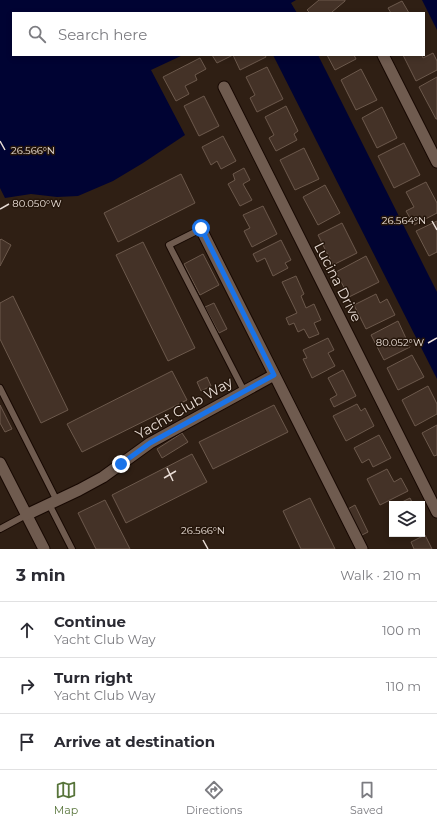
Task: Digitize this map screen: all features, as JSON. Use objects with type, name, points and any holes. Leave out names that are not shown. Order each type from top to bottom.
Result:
[{"type":"street","points":[[384,56],[437,162]]},
{"type":"street","name":"Lucina Drive","points":[[224,87],[437,512]]},
{"type":"street","points":[[201,228],[362,549]]},
{"type":"street","name":"Yacht Club Way","points":[[26,515],[103,477],[150,443],[274,375]]},
{"type":"street","points":[[0,463],[44,549]]},
{"type":"lane","points":[[201,228],[169,245],[244,392]]},
{"type":"lane","points":[[0,388],[53,502],[72,549]]},
{"type":"lane","points":[[0,528],[26,515]]},
{"type":"shaded area","points":[[0,0],[296,0],[291,3],[296,12],[12,12],[12,56],[181,56],[151,70],[185,135],[113,181],[78,196],[57,197],[31,194],[5,198],[0,188]]},
{"type":"shaded area","points":[[422,0],[437,0],[437,30]]},
{"type":"shaded area","points":[[274,56],[319,56],[437,292],[437,379]]},
{"type":"building","points":[[319,0],[345,0],[332,12],[309,12],[307,10]]},
{"type":"building","points":[[402,1],[408,12],[390,12],[388,8]]},
{"type":"building","points":[[433,53],[437,61],[437,70],[416,81],[404,56],[422,56],[423,58]]},
{"type":"building","points":[[213,56],[231,56],[217,63]]},
{"type":"building","points":[[233,56],[266,56],[266,57],[240,70]]},
{"type":"building","points":[[328,56],[354,56],[356,59],[335,70]]},
{"type":"building","points":[[200,58],[206,69],[195,75],[197,80],[185,86],[189,94],[176,101],[163,77]]},
{"type":"building","points":[[267,67],[283,99],[257,112],[250,98],[255,95],[246,77]]},
{"type":"building","points":[[361,69],[377,100],[356,110],[341,80]]},
{"type":"building","points":[[437,77],[437,119],[436,119],[419,87]]},
{"type":"building","points":[[204,96],[219,126],[199,136],[184,106]]},
{"type":"building","points":[[286,106],[298,131],[294,134],[297,140],[276,151],[269,138],[274,135],[265,117]]},
{"type":"building","points":[[382,107],[397,138],[377,148],[362,118]]},
{"type":"building","points":[[223,136],[236,161],[221,169],[217,161],[211,165],[202,147]]},
{"type":"building","points":[[404,143],[420,175],[394,188],[378,156]]},
{"type":"building","points":[[304,148],[319,179],[295,190],[280,160]]},
{"type":"building","points":[[244,168],[250,180],[243,184],[252,200],[240,206],[228,184],[235,180],[233,174]]},
{"type":"building","points":[[181,174],[195,203],[118,242],[104,213]]},
{"type":"building","points":[[426,182],[437,203],[437,213],[414,225],[406,211],[414,207],[406,192]]},
{"type":"building","points":[[325,185],[340,213],[318,225],[303,197]]},
{"type":"building","points":[[263,206],[277,234],[252,247],[244,231],[250,228],[243,215]]},
{"type":"building","points":[[437,221],[437,252],[429,256],[416,231]]},
{"type":"building","points":[[342,223],[357,253],[333,265],[318,235]]},
{"type":"building","points":[[1,239],[11,245],[0,266],[0,240]]},
{"type":"building","points":[[281,240],[291,260],[285,263],[288,268],[273,276],[265,258],[257,262],[253,254]]},
{"type":"building","points":[[143,242],[195,348],[168,361],[116,255]]},
{"type":"building","points":[[203,254],[219,285],[200,295],[184,264]]},
{"type":"building","points":[[366,256],[379,282],[349,297],[336,272]]},
{"type":"building","points":[[296,276],[304,294],[301,296],[306,308],[314,304],[321,320],[314,323],[319,334],[309,338],[304,329],[298,332],[294,323],[289,325],[286,318],[297,313],[282,282]]},
{"type":"building","points":[[376,294],[380,303],[387,299],[395,315],[366,329],[354,305]]},
{"type":"building","points":[[13,296],[68,410],[41,423],[0,339],[0,303]]},
{"type":"building","points":[[214,303],[227,329],[219,333],[205,307]]},
{"type":"building","points":[[398,321],[410,347],[384,360],[371,335]]},
{"type":"building","points":[[328,338],[334,350],[328,353],[335,366],[312,378],[303,359],[307,358],[303,350]]},
{"type":"building","points":[[412,355],[424,377],[398,390],[387,368]]},
{"type":"building","points":[[343,370],[356,396],[334,407],[330,399],[337,395],[328,378]]},
{"type":"building","points":[[172,371],[187,400],[82,452],[67,424]]},
{"type":"building","points":[[207,377],[211,386],[201,391],[197,382]]},
{"type":"building","points":[[428,386],[437,404],[437,414],[415,426],[402,400]]},
{"type":"building","points":[[357,404],[361,411],[365,408],[374,426],[346,441],[333,416]]},
{"type":"building","points":[[0,405],[12,429],[5,432],[0,423]]},
{"type":"building","points":[[274,405],[288,432],[213,469],[199,442]]},
{"type":"building","points":[[437,425],[437,455],[434,456],[422,433]]},
{"type":"building","points":[[182,433],[188,442],[162,458],[157,449]]},
{"type":"building","points":[[379,435],[391,458],[373,467],[369,459],[362,463],[354,448]]},
{"type":"building","points":[[192,454],[207,482],[126,523],[112,495]]},
{"type":"building","points":[[387,469],[394,482],[401,478],[408,491],[380,505],[367,479]]},
{"type":"building","points":[[310,498],[335,549],[301,549],[283,511]]},
{"type":"building","points":[[410,498],[412,501],[404,501]]},
{"type":"building","points":[[105,500],[130,549],[96,549],[78,513]]},
{"type":"building","points":[[355,505],[368,532],[360,536],[346,510]]},
{"type":"building","points":[[425,535],[432,549],[414,549],[411,542],[421,537],[425,537]]},
{"type":"route","points":[[121,464],[150,443],[274,375],[201,228]]}]
